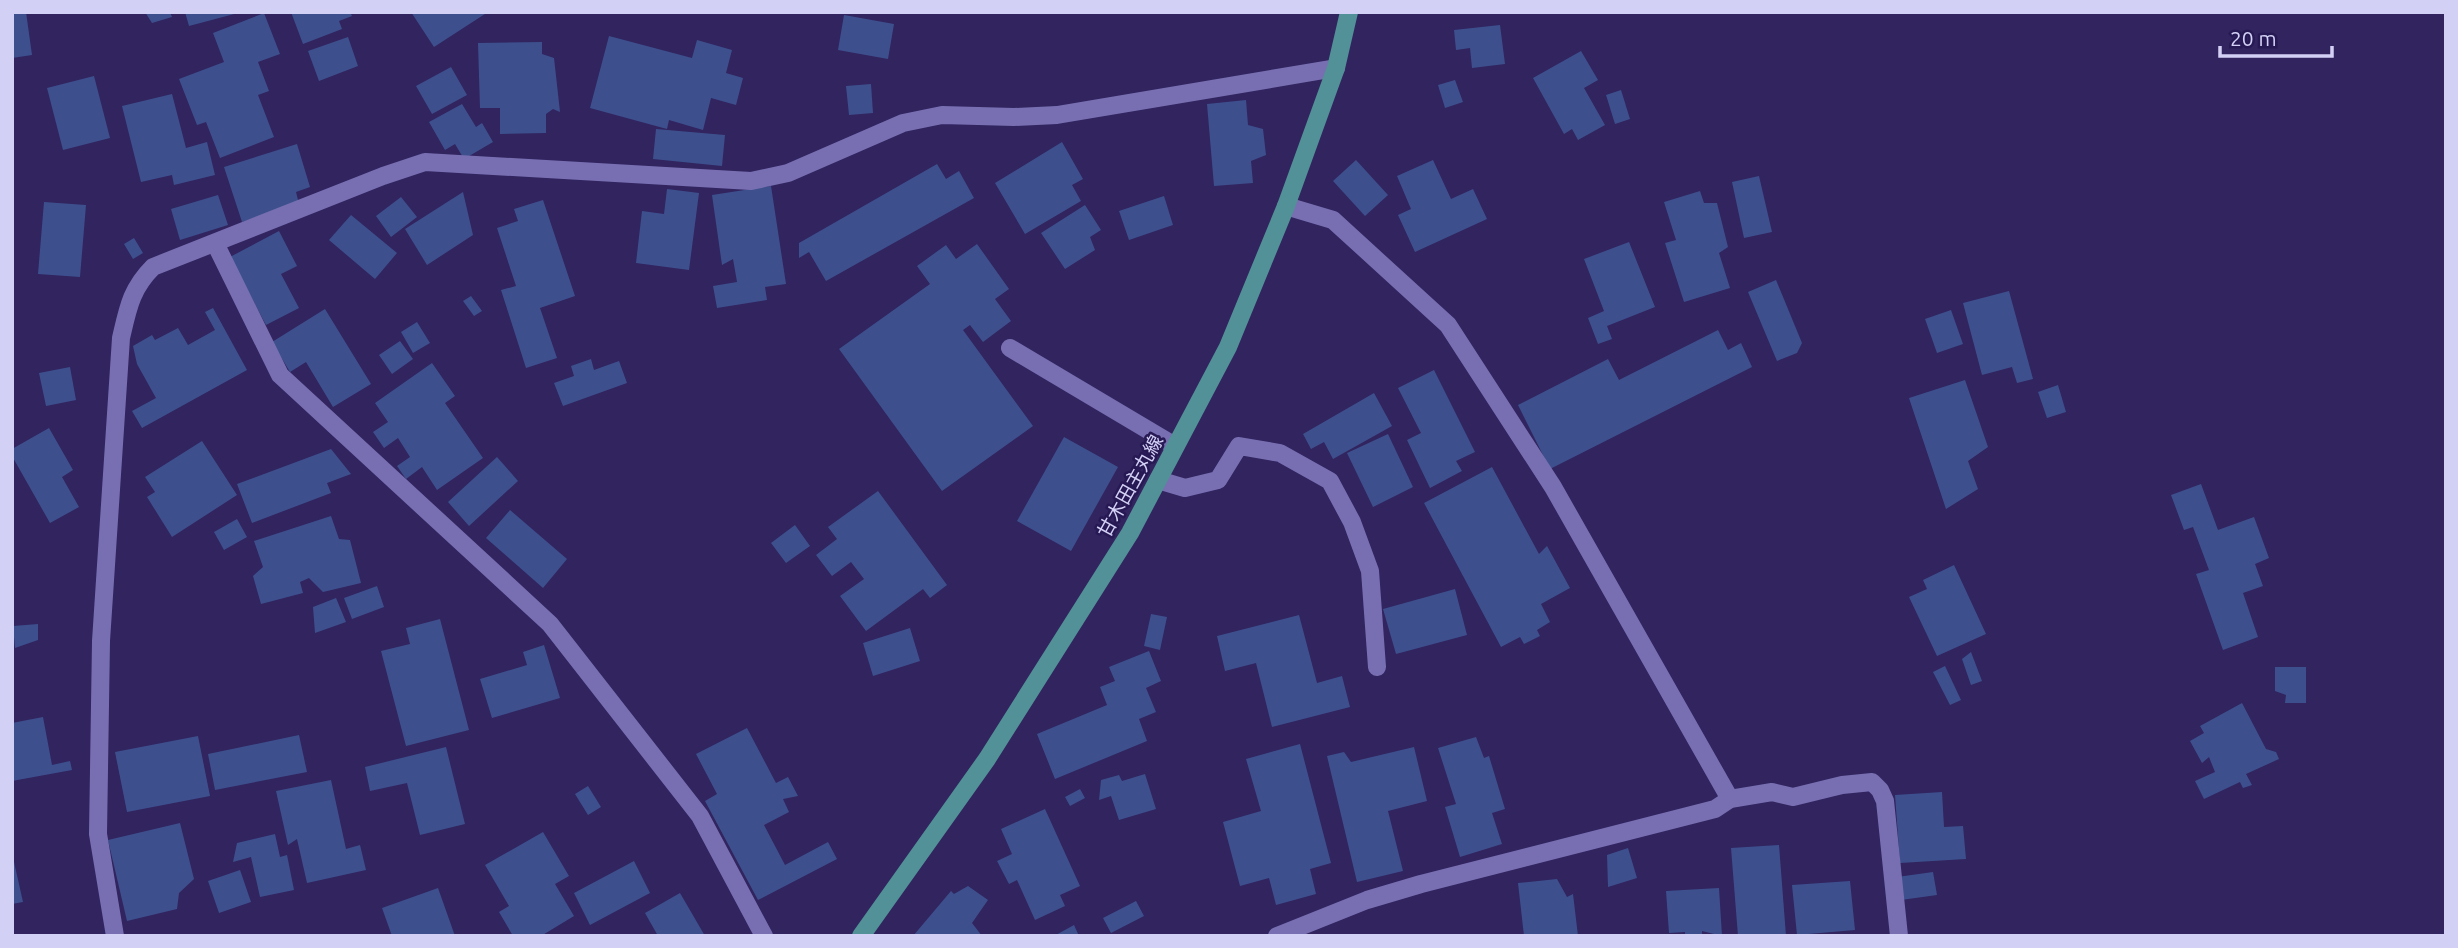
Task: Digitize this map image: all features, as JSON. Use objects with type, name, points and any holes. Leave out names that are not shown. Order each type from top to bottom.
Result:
[{"type":"main road","name":"甘木田主丸線","points":[[861,936],[987,760],[1130,533],[1158,480],[1228,347],[1286,206],[1336,68],[1349,12]]},
{"type":"street","points":[[115,936],[98,835],[101,641],[121,338],[132,296],[140,280],[153,267],[425,162],[751,181],[788,173],[903,123],[929,117],[1056,115],[1336,68]]},
{"type":"street","points":[[1286,206],[1333,220],[1448,325],[1553,487],[1730,799]]},
{"type":"street","points":[[215,243],[280,375],[550,624],[700,816],[764,936]]},
{"type":"street","points":[[1010,348],[1175,446]]},
{"type":"street","points":[[1158,480],[1185,488],[1218,480],[1239,446],[1280,453],[1330,481],[1352,522],[1370,571],[1377,667]]},
{"type":"street","points":[[1277,936],[1377,897],[1537,853],[1715,809],[1730,799],[1772,792],[1793,797],[1842,785],[1872,782],[1885,801],[1899,936]]},
{"type":"building","points":[[12,12],[26,12],[32,55],[12,58]]},
{"type":"building","points":[[145,12],[170,12],[172,17],[152,23]]},
{"type":"building","points":[[185,12],[238,12],[238,13],[189,26]]},
{"type":"building","points":[[291,12],[350,12],[352,16],[339,21],[342,29],[303,44]]},
{"type":"building","points":[[411,12],[488,12],[434,47]]},
{"type":"building","points":[[264,13],[280,54],[258,62],[269,91],[258,95],[274,137],[220,158],[206,122],[197,125],[179,79],[224,62],[213,33]]},
{"type":"building","points":[[844,15],[894,24],[888,59],[838,50]]},
{"type":"building","points":[[1500,25],[1505,64],[1472,68],[1470,48],[1456,50],[1454,30]]},
{"type":"building","points":[[609,36],[692,58],[697,40],[732,50],[726,73],[743,78],[736,105],[711,98],[703,130],[669,120],[667,129],[590,108]]},
{"type":"building","points":[[348,37],[358,66],[319,81],[308,51]]},
{"type":"building","points":[[542,42],[542,54],[554,58],[560,112],[553,109],[546,114],[546,133],[500,134],[500,108],[480,108],[478,43]]},
{"type":"building","points":[[1581,51],[1598,80],[1584,88],[1605,125],[1578,140],[1572,129],[1564,134],[1533,78]]},
{"type":"building","points":[[451,67],[467,95],[432,114],[416,86]]},
{"type":"building","points":[[94,76],[110,138],[63,150],[47,88]]},
{"type":"building","points":[[1455,80],[1463,102],[1445,108],[1438,85]]},
{"type":"building","points":[[871,84],[873,113],[849,115],[846,86]]},
{"type":"building","points":[[1621,90],[1630,119],[1615,124],[1606,95]]},
{"type":"building","points":[[172,94],[186,148],[207,142],[215,175],[174,185],[172,175],[141,182],[122,106]]},
{"type":"building","points":[[1246,100],[1248,125],[1263,129],[1266,155],[1251,161],[1253,183],[1214,186],[1207,104]]},
{"type":"building","points":[[462,104],[476,127],[482,123],[493,142],[464,159],[455,144],[445,150],[429,122]]},
{"type":"building","points":[[656,129],[725,135],[722,166],[653,159]]},
{"type":"building","points":[[1062,142],[1083,179],[1072,185],[1081,201],[1025,234],[995,183]]},
{"type":"building","points":[[297,144],[310,187],[296,192],[299,204],[242,222],[224,167]]},
{"type":"building","points":[[1356,160],[1388,195],[1365,216],[1333,181]]},
{"type":"building","points":[[1433,160],[1451,199],[1473,189],[1487,219],[1415,252],[1398,215],[1411,209],[1397,176]]},
{"type":"building","points":[[937,164],[946,179],[959,171],[974,198],[826,281],[809,252],[799,258],[799,243]]},
{"type":"building","points":[[1759,176],[1772,232],[1744,238],[1732,182]]},
{"type":"building","points":[[771,186],[786,284],[765,287],[767,300],[717,308],[713,286],[737,282],[733,259],[722,265],[712,195]]},
{"type":"building","points":[[667,189],[699,193],[689,270],[636,263],[642,211],[664,214]]},
{"type":"building","points":[[1700,191],[1704,203],[1717,203],[1728,247],[1719,253],[1730,288],[1684,302],[1665,243],[1676,240],[1664,202]]},
{"type":"building","points":[[463,192],[473,235],[427,265],[405,229]]},
{"type":"building","points":[[218,195],[228,225],[180,240],[171,209]]},
{"type":"building","points":[[1164,196],[1173,225],[1129,240],[1119,211]]},
{"type":"building","points":[[401,197],[417,217],[391,237],[376,216]]},
{"type":"building","points":[[543,200],[575,296],[540,308],[557,358],[526,368],[501,290],[516,286],[497,228],[518,221],[514,209]]},
{"type":"building","points":[[44,202],[86,205],[80,277],[38,274]]},
{"type":"building","points":[[1085,205],[1101,230],[1090,237],[1095,250],[1065,269],[1041,233]]},
{"type":"building","points":[[351,215],[397,253],[375,279],[329,240]]},
{"type":"building","points":[[279,231],[297,266],[281,274],[299,308],[266,325],[230,257]]},
{"type":"building","points":[[134,238],[143,253],[133,259],[124,244]]},
{"type":"building","points":[[1629,242],[1655,307],[1607,326],[1612,339],[1598,344],[1588,318],[1604,311],[1584,259]]},
{"type":"building","points":[[977,244],[1009,289],[995,299],[1011,321],[983,342],[970,325],[963,330],[1033,426],[942,491],[839,349],[930,284],[917,266],[946,245],[956,259]]},
{"type":"building","points":[[1776,280],[1802,343],[1797,353],[1777,361],[1748,292]]},
{"type":"building","points":[[2009,291],[2033,379],[2017,383],[2012,367],[1982,375],[1963,303]]},
{"type":"building","points":[[471,296],[482,311],[474,316],[463,301]]},
{"type":"building","points":[[213,308],[247,370],[142,428],[132,411],[156,398],[137,364],[133,346],[152,335],[155,340],[178,328],[188,345],[215,330],[205,312]]},
{"type":"building","points":[[325,309],[371,384],[333,407],[306,362],[290,372],[272,342]]},
{"type":"building","points":[[1951,310],[1963,344],[1937,353],[1925,319]]},
{"type":"building","points":[[417,322],[430,343],[413,353],[401,332]]},
{"type":"building","points":[[1718,330],[1728,350],[1741,343],[1752,367],[1550,469],[1518,405],[1608,359],[1619,380]]},
{"type":"building","points":[[400,341],[413,359],[392,374],[379,355]]},
{"type":"building","points":[[591,359],[594,370],[619,361],[627,383],[563,406],[554,383],[574,376],[571,366]]},
{"type":"building","points":[[432,363],[455,396],[445,403],[483,458],[437,490],[422,467],[406,479],[397,466],[410,457],[398,438],[384,448],[373,432],[388,422],[375,403]]},
{"type":"building","points":[[70,367],[76,400],[46,406],[39,373]]},
{"type":"building","points":[[1434,370],[1475,452],[1456,461],[1462,471],[1430,488],[1407,440],[1421,433],[1398,388]]},
{"type":"building","points":[[1965,380],[1988,447],[1968,461],[1978,489],[1946,509],[1909,398]]},
{"type":"building","points":[[2058,385],[2066,412],[2047,418],[2038,392]]},
{"type":"building","points":[[1374,393],[1392,426],[1333,459],[1324,442],[1311,449],[1303,434]]},
{"type":"building","points":[[49,428],[73,470],[62,477],[79,507],[50,523],[12,456],[12,449]]},
{"type":"building","points":[[1388,434],[1413,487],[1373,507],[1347,453]]},
{"type":"building","points":[[1064,437],[1118,467],[1071,551],[1017,521]]},
{"type":"building","points":[[202,441],[237,495],[172,537],[147,497],[155,492],[145,477]]},
{"type":"building","points":[[331,449],[351,474],[327,483],[331,493],[252,523],[237,484]]},
{"type":"building","points":[[497,457],[518,481],[469,526],[448,502]]},
{"type":"building","points":[[1492,467],[1539,554],[1547,546],[1570,588],[1541,604],[1550,622],[1537,630],[1540,636],[1524,644],[1520,637],[1501,647],[1424,503]]},
{"type":"building","points":[[2201,484],[2218,530],[2254,517],[2269,558],[2255,564],[2263,586],[2243,593],[2258,637],[2223,650],[2196,574],[2209,570],[2193,527],[2184,530],[2171,495]]},
{"type":"building","points":[[878,491],[947,585],[930,598],[923,589],[866,631],[840,596],[864,579],[851,562],[832,576],[816,555],[837,539],[828,527]]},
{"type":"building","points":[[510,510],[567,559],[543,588],[486,538]]},
{"type":"building","points":[[331,516],[339,539],[350,540],[361,583],[323,592],[309,578],[300,582],[303,593],[261,604],[253,576],[263,567],[254,541]]},
{"type":"building","points":[[237,519],[247,537],[224,550],[214,532]]},
{"type":"building","points":[[795,525],[810,546],[786,563],[771,543]]},
{"type":"building","points":[[1954,565],[1986,634],[1937,656],[1909,597],[1927,589],[1923,580]]},
{"type":"building","points":[[377,586],[384,607],[352,619],[344,598]]},
{"type":"building","points":[[1455,589],[1467,635],[1396,654],[1383,609]]},
{"type":"building","points":[[336,598],[346,622],[315,633],[313,607]]},
{"type":"building","points":[[1151,614],[1167,617],[1160,650],[1144,646]]},
{"type":"building","points":[[1299,615],[1317,683],[1342,676],[1350,707],[1272,727],[1256,663],[1225,671],[1217,636]]},
{"type":"building","points":[[440,619],[469,730],[406,746],[381,651],[410,644],[406,628]]},
{"type":"building","points":[[38,624],[38,640],[15,648],[13,626]]},
{"type":"building","points":[[910,628],[920,661],[873,676],[863,643]]},
{"type":"building","points":[[544,645],[560,698],[492,718],[480,679],[527,665],[523,652]]},
{"type":"building","points":[[1149,651],[1161,681],[1146,688],[1156,712],[1139,719],[1147,741],[1055,779],[1037,734],[1107,705],[1100,687],[1115,681],[1109,667]]},
{"type":"building","points":[[1971,652],[1982,681],[1971,685],[1962,659]]},
{"type":"building","points":[[1945,666],[1961,700],[1950,705],[1933,672]]},
{"type":"building","points":[[2275,667],[2306,667],[2306,703],[2285,703],[2286,695],[2275,691]]},
{"type":"building","points":[[2242,703],[2266,749],[2276,752],[2279,759],[2246,774],[2252,785],[2243,788],[2240,782],[2204,799],[2195,781],[2215,772],[2209,757],[2202,763],[2190,741],[2204,733],[2200,726]]},
{"type":"building","points":[[43,717],[52,765],[70,761],[72,770],[12,781],[12,723]]},
{"type":"building","points":[[747,728],[776,783],[788,777],[798,796],[783,799],[789,812],[764,825],[785,865],[828,842],[837,859],[758,900],[705,801],[717,794],[696,754]]},
{"type":"building","points":[[299,735],[307,772],[215,790],[208,754]]},
{"type":"building","points":[[198,736],[210,796],[127,812],[115,752]]},
{"type":"building","points":[[1476,737],[1484,758],[1489,756],[1505,809],[1492,813],[1502,844],[1460,857],[1445,807],[1456,804],[1438,748]]},
{"type":"building","points":[[1300,744],[1331,863],[1310,869],[1316,894],[1276,905],[1269,878],[1240,886],[1223,822],[1261,811],[1246,759]]},
{"type":"building","points":[[446,747],[465,824],[420,835],[407,783],[370,791],[365,767]]},
{"type":"building","points":[[1414,747],[1427,801],[1388,811],[1403,871],[1357,882],[1327,756],[1344,752],[1351,762]]},
{"type":"building","points":[[1145,774],[1156,809],[1119,820],[1111,796],[1099,800],[1101,780],[1119,775],[1122,781]]},
{"type":"building","points":[[331,780],[346,849],[360,845],[366,870],[307,883],[297,839],[288,845],[276,791]]},
{"type":"building","points":[[588,786],[601,807],[588,815],[575,794]]},
{"type":"building","points":[[1080,789],[1085,798],[1070,806],[1065,797]]},
{"type":"building","points":[[1942,792],[1944,827],[1963,826],[1966,859],[1900,863],[1895,795]]},
{"type":"building","points":[[1045,809],[1080,886],[1060,895],[1065,906],[1035,920],[1017,880],[1009,884],[997,861],[1012,854],[1001,829]]},
{"type":"building","points":[[180,823],[194,879],[179,893],[177,909],[127,921],[108,840]]},
{"type":"building","points":[[543,832],[569,876],[555,884],[574,916],[541,936],[513,936],[499,912],[509,906],[485,865]]},
{"type":"building","points":[[275,834],[280,857],[287,855],[294,890],[260,897],[251,857],[233,862],[237,843]]},
{"type":"building","points":[[1779,845],[1786,936],[1738,936],[1731,848]]},
{"type":"building","points":[[1628,848],[1637,878],[1608,887],[1607,855]]},
{"type":"building","points":[[12,853],[23,902],[12,904]]},
{"type":"building","points":[[634,861],[650,893],[590,925],[574,893]]},
{"type":"building","points":[[240,870],[251,902],[219,913],[208,881]]},
{"type":"building","points":[[1933,872],[1937,895],[1901,900],[1897,877]]},
{"type":"building","points":[[1557,879],[1567,897],[1573,894],[1578,936],[1524,936],[1518,883]]},
{"type":"building","points":[[1850,881],[1855,930],[1797,935],[1792,885]]},
{"type":"building","points":[[968,886],[988,900],[972,923],[982,936],[913,936],[951,891],[954,894]]},
{"type":"building","points":[[438,888],[455,936],[392,936],[382,908]]},
{"type":"building","points":[[1719,888],[1722,936],[1702,931],[1702,936],[1685,936],[1685,932],[1669,933],[1666,891]]},
{"type":"building","points":[[680,893],[705,936],[658,936],[645,913]]},
{"type":"building","points":[[1136,901],[1144,916],[1111,933],[1103,918]]},
{"type":"building","points":[[1074,925],[1079,936],[1054,936]]}]
